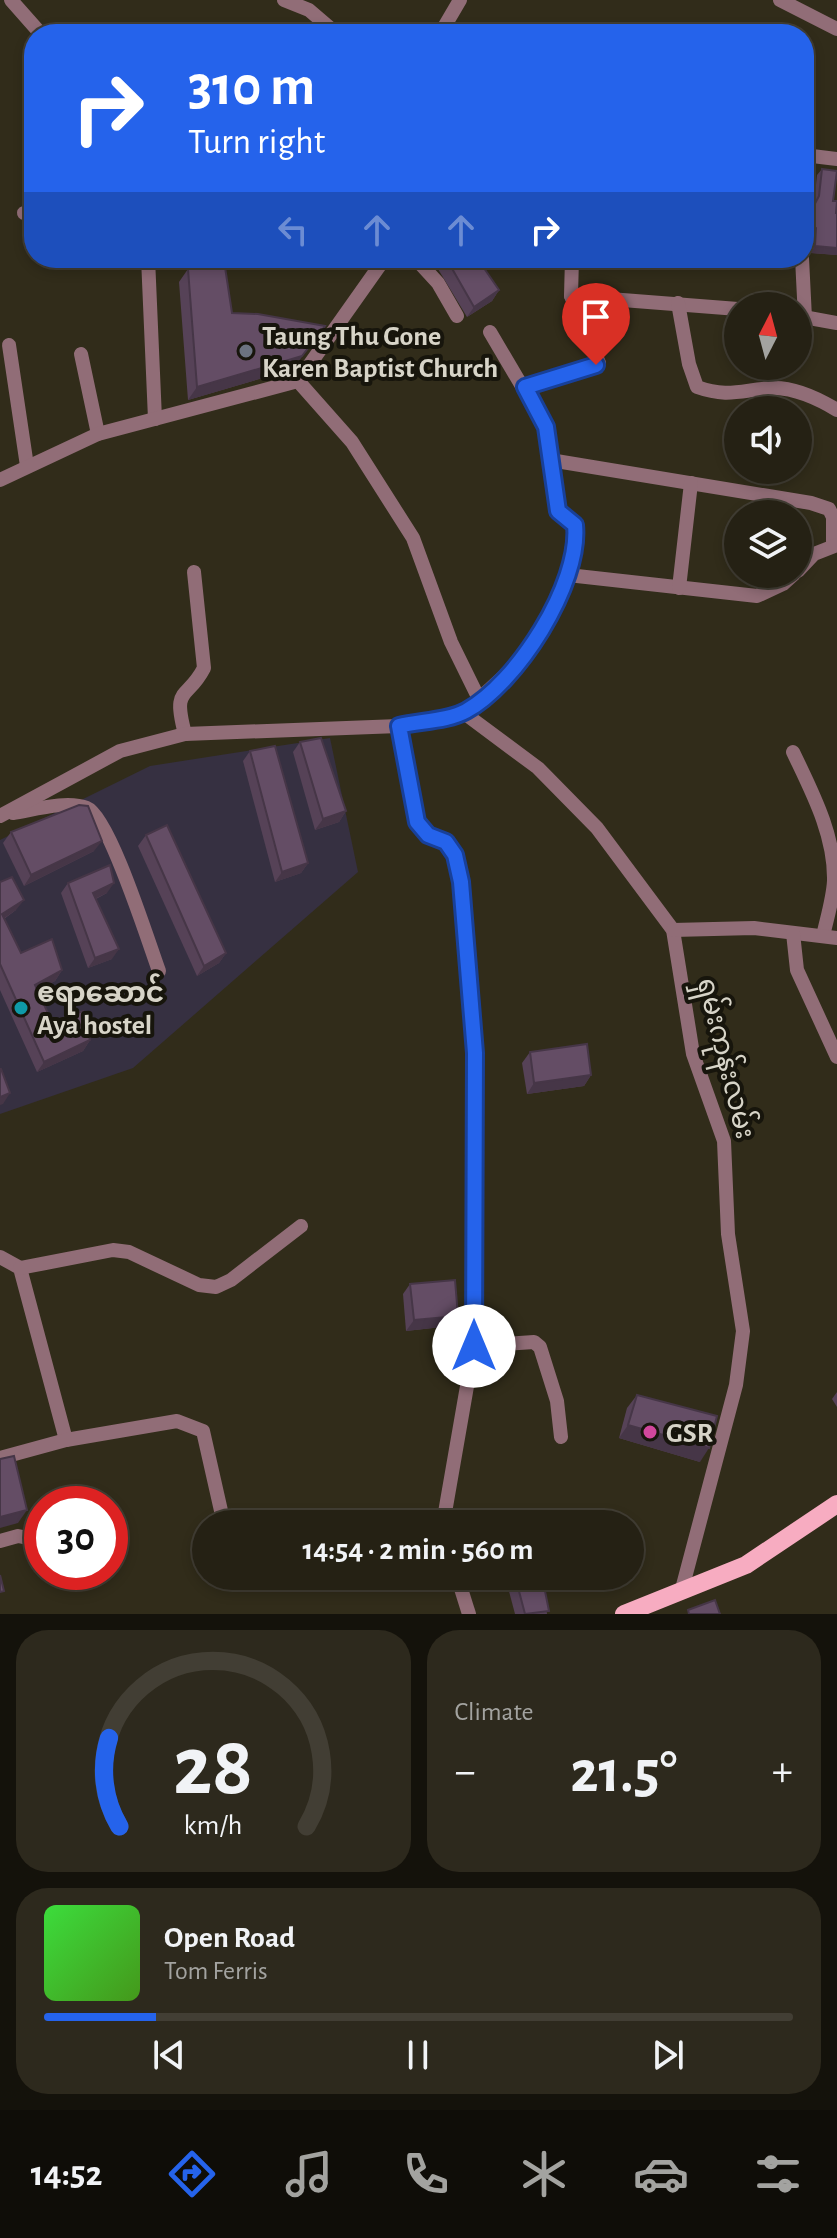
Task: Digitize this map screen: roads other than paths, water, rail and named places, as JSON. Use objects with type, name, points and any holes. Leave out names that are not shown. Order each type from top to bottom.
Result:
[{"type":"main road","points":[[624,1614],[746,1565],[837,1504]]},
{"type":"street","points":[[11,0],[32,24]]},
{"type":"street","points":[[284,0],[309,10],[325,24]]},
{"type":"street","points":[[446,24],[460,0]]},
{"type":"street","points":[[780,0],[837,29]]},
{"type":"street","points":[[814,156],[837,159]]},
{"type":"street","points":[[148,268],[155,419]]},
{"type":"street","points":[[0,480],[98,434],[298,381],[378,268]]},
{"type":"street","points":[[424,268],[438,283],[457,316]]},
{"type":"street","points":[[525,387],[599,363],[571,296],[572,268]]},
{"type":"street","points":[[802,268],[802,292]]},
{"type":"street","points":[[571,296],[724,308]]},
{"type":"street","points":[[678,303],[686,355],[697,387],[735,395],[773,388],[789,389],[837,410]]},
{"type":"street","points":[[812,319],[837,323]]},
{"type":"street","points":[[2,815],[120,751],[185,734],[399,726],[464,713],[529,653],[568,575],[575,525],[558,511],[546,427],[490,332]]},
{"type":"street","points":[[9,345],[27,466]]},
{"type":"street","points":[[81,354],[98,434]]},
{"type":"street","points":[[298,381],[352,442],[413,538],[451,642],[480,701]]},
{"type":"street","points":[[550,460],[829,509],[833,517],[835,545],[812,556]]},
{"type":"street","points":[[679,588],[691,483]]},
{"type":"street","points":[[185,734],[179,709],[184,691],[204,668],[194,572]]},
{"type":"street","points":[[568,575],[757,596],[774,588]]},
{"type":"street","name":"ရှမ်းကုန်းလမ်း","points":[[464,713],[538,768],[597,828],[673,930],[693,1054],[724,1141],[728,1234],[743,1331],[736,1385],[682,1589]]},
{"type":"street","points":[[399,726],[417,822],[428,835],[446,842],[455,855],[461,882],[475,1053],[474,1346],[445,1510]]},
{"type":"street","points":[[673,930],[754,928],[830,937],[834,880],[830,853],[816,800],[793,752]]},
{"type":"street","points":[[2,815],[72,806],[85,806],[96,813],[116,856],[159,971]]},
{"type":"street","points":[[793,933],[797,970],[837,1057]]},
{"type":"street","points":[[0,1257],[20,1268],[113,1250],[129,1252],[199,1285],[216,1287],[231,1280],[301,1226]]},
{"type":"street","points":[[20,1268],[66,1440]]},
{"type":"street","points":[[474,1346],[534,1342],[540,1347],[557,1401],[561,1437]]},
{"type":"street","points":[[0,1458],[66,1440],[177,1421],[191,1424],[203,1431],[221,1510]]},
{"type":"street","points":[[0,1541],[24,1537]]},
{"type":"street","points":[[461,1590],[469,1614]]},
{"type":"place","name":"Taung Thu Gone Karen Baptist Church","points":[[246,351]]},
{"type":"place","name":"ဧရာဆောင် Aya hostel","points":[[21,1008]]},
{"type":"place","name":"GSR","points":[[650,1432]]}]
